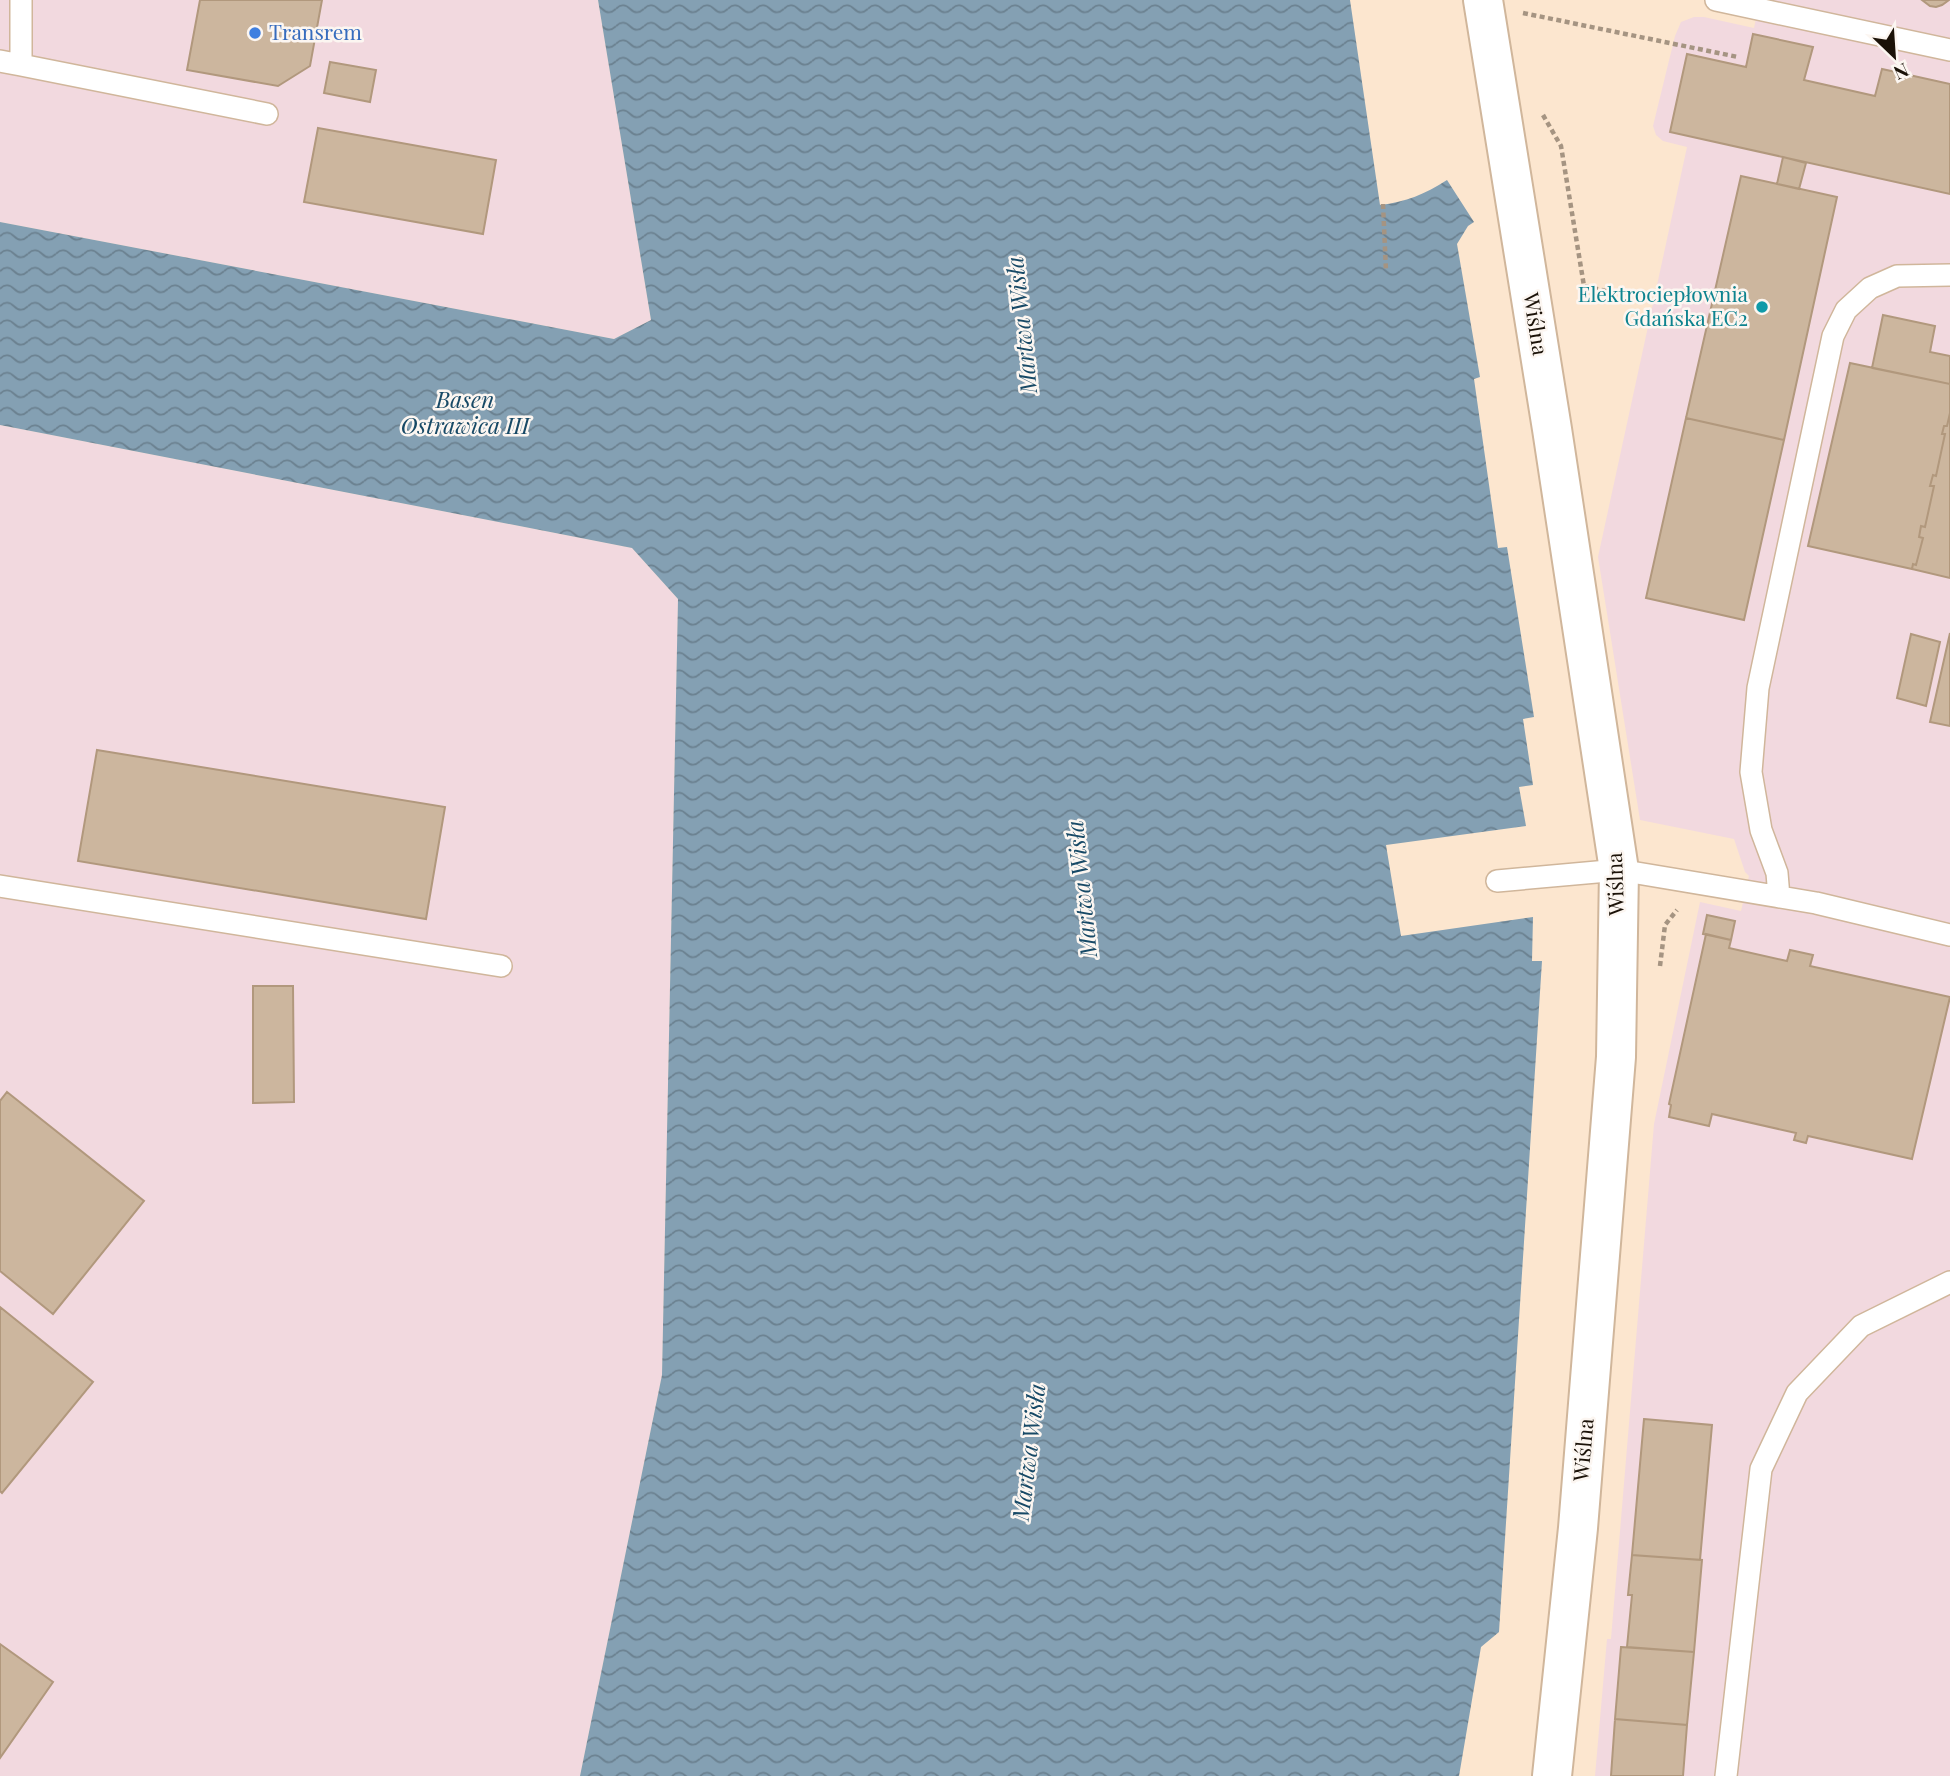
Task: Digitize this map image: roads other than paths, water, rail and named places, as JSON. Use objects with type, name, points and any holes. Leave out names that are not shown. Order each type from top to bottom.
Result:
[{"type":"street","name":"Wiślna","points":[[1500,6],[1554,442],[1619,870],[1616,1057],[1579,1514],[1552,1776]]},
{"type":"lane","points":[[21,0],[21,65]]},
{"type":"lane","points":[[1716,0],[1950,50]]},
{"type":"lane","points":[[0,61],[267,114]]},
{"type":"lane","points":[[1779,897],[1777,873],[1762,830],[1751,772],[1758,688],[1833,336],[1846,310],[1870,288],[1897,276],[1950,275]]},
{"type":"lane","points":[[1497,880],[1619,870],[1816,903],[1950,935]]},
{"type":"lane","points":[[0,886],[500,966]]},
{"type":"lane","points":[[1726,1776],[1761,1469],[1797,1392],[1861,1326],[1950,1282]]},
{"type":"water","points":[[598,0],[1350,0],[1380,205],[1415,197],[1447,180],[1474,222],[1468,226],[1457,244],[1480,377],[1474,379],[1498,548],[1507,547],[1534,717],[1523,719],[1533,785],[1519,787],[1526,826],[1386,845],[1401,936],[1533,917],[1532,961],[1542,961],[1499,1632],[1481,1647],[1459,1776],[580,1776],[662,1375],[678,599],[632,548],[0,425],[0,222],[614,339],[651,320]]},
{"type":"place","name":"Transrem","points":[[255,33]]},
{"type":"place","name":"Elektrociepłownia Gdańska EC2","points":[[1762,307]]},
{"type":"water label","name":"Martwa Wisła","points":[[1022,325]]},
{"type":"water label","name":"Basen Ostrawica III","points":[[465,413]]},
{"type":"water label","name":"Martwa Wisła","points":[[1082,889]]},
{"type":"water label","name":"Martwa Wisła","points":[[1029,1452]]}]
